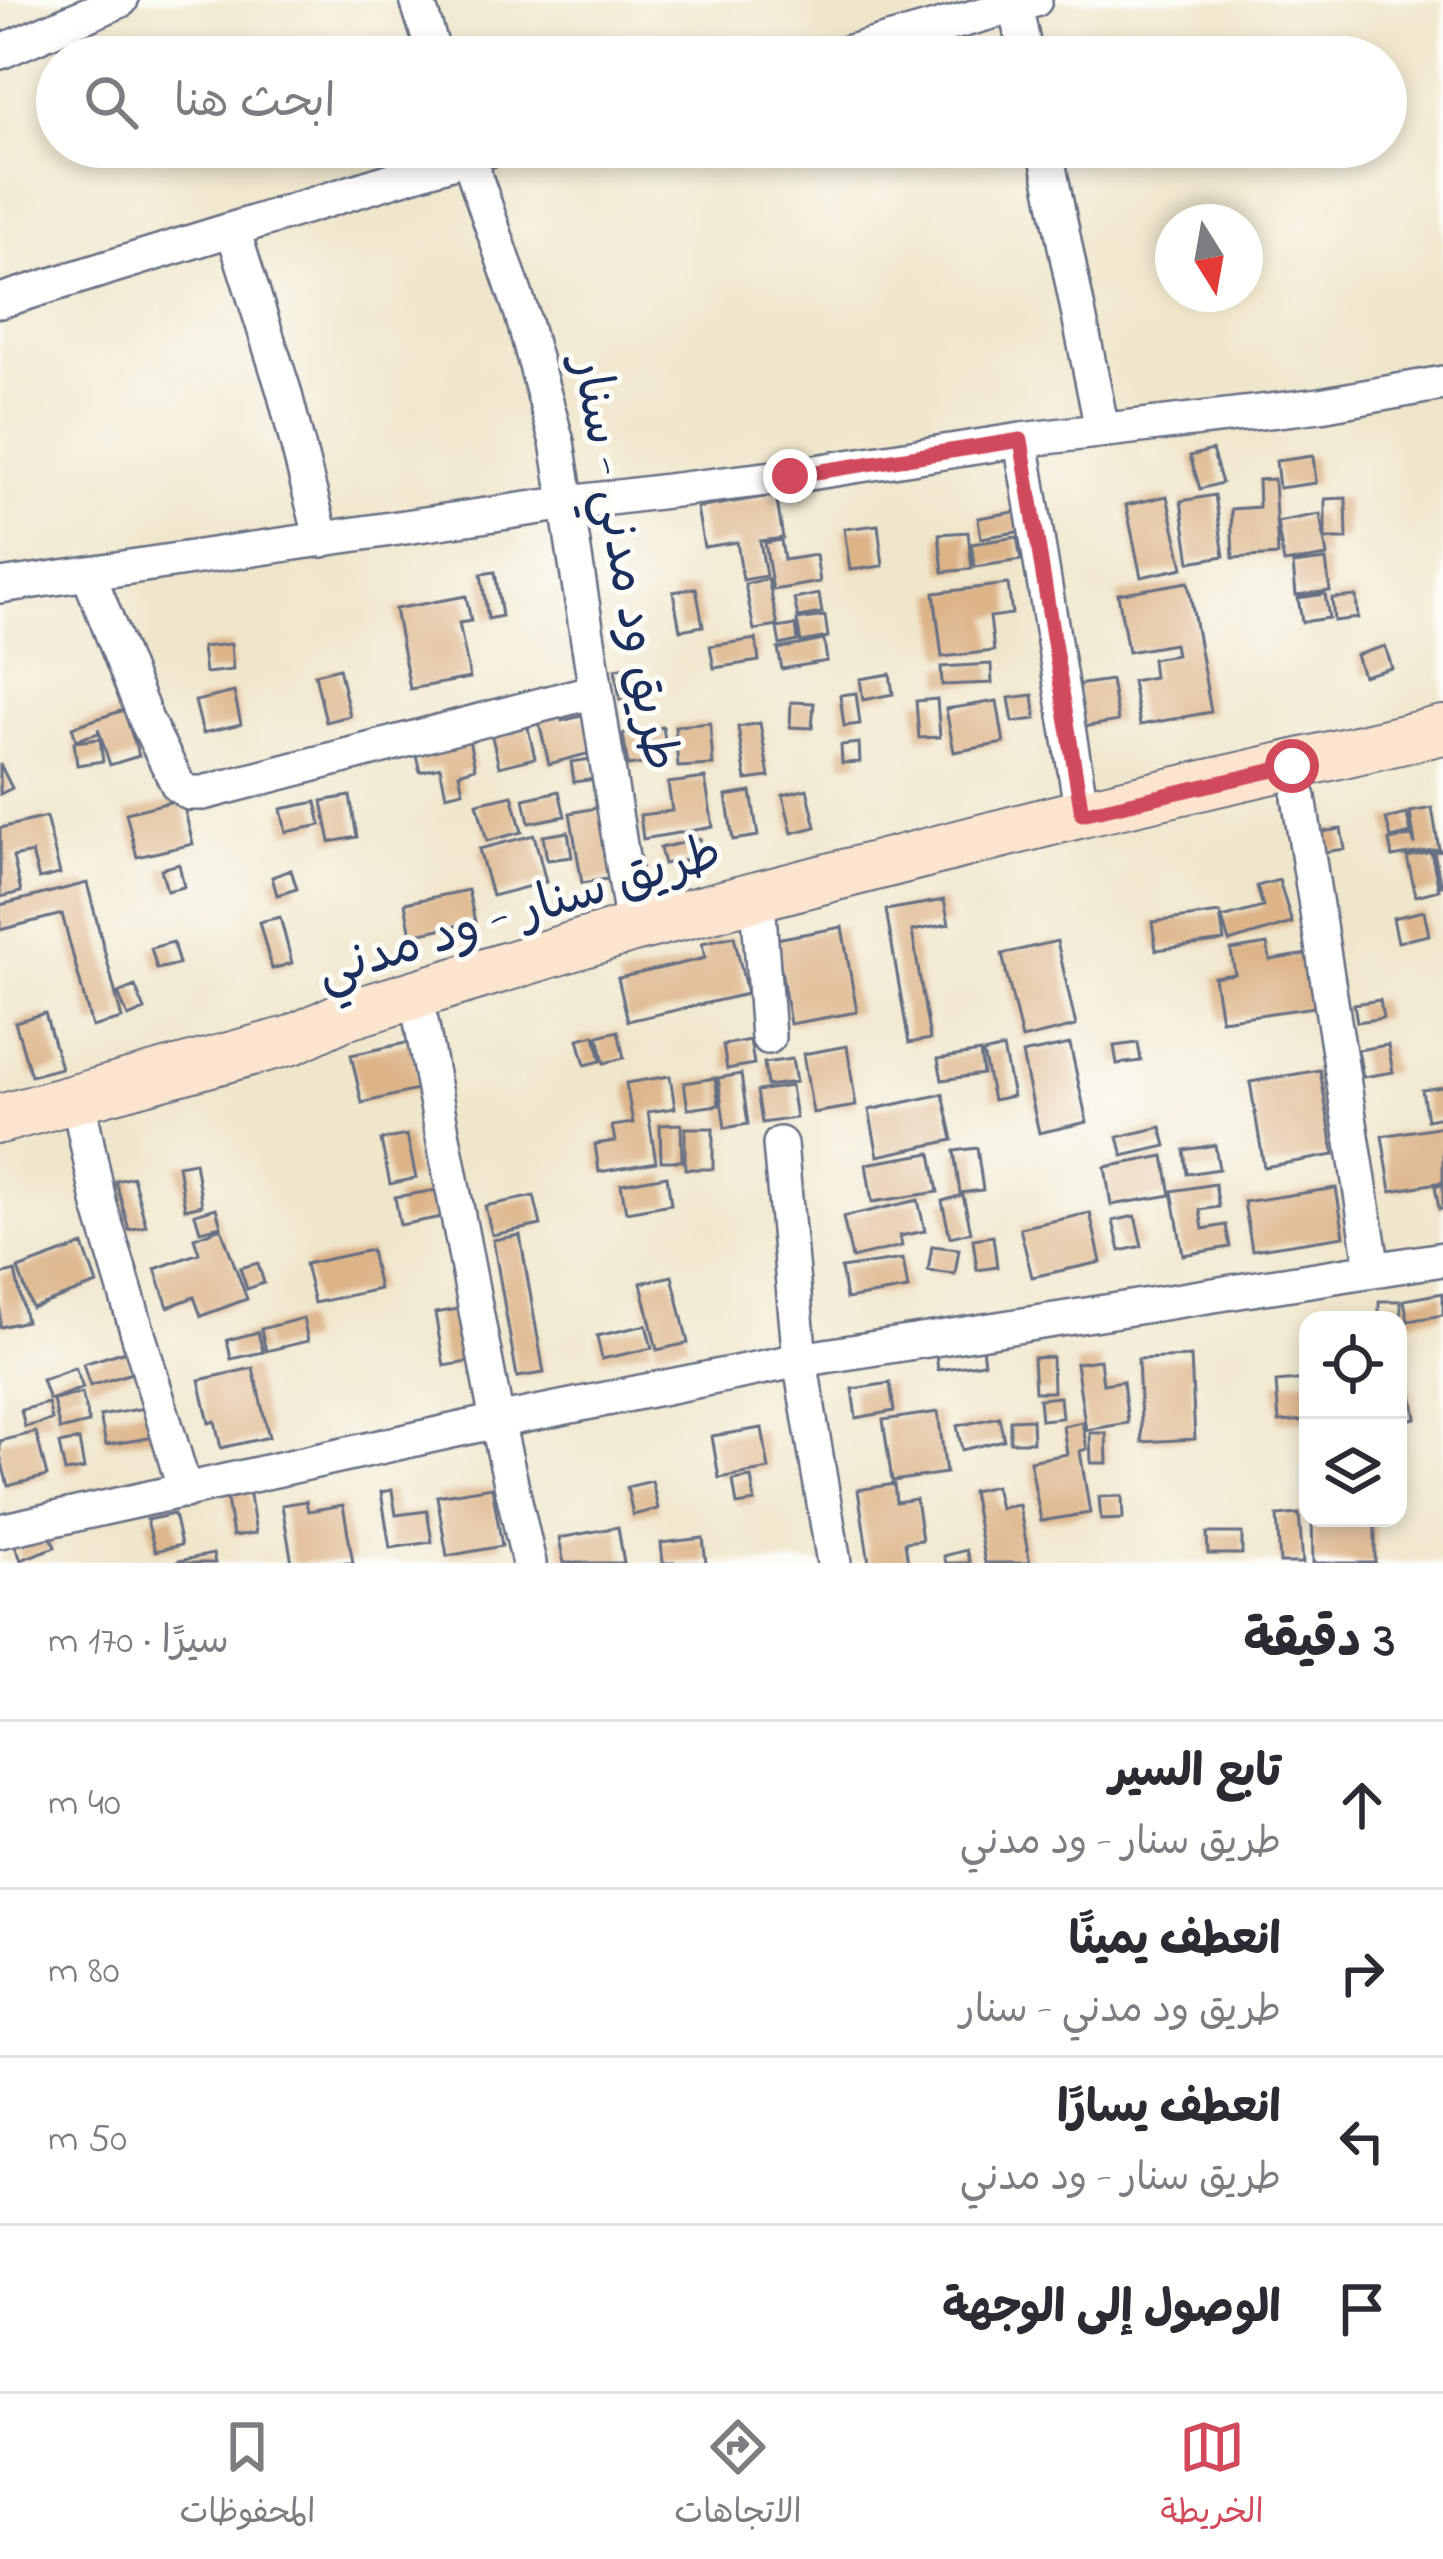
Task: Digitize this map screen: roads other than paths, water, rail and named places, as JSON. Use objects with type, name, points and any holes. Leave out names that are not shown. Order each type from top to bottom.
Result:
[{"type":"street","points":[[37,36],[121,0]]},
{"type":"street","points":[[417,0],[429,36]]},
{"type":"street","points":[[904,36],[1021,2],[1024,36]]},
{"type":"street","points":[[0,52],[36,37]]},
{"type":"street","name":"طريق ود مدني - سنار","points":[[0,301],[422,168]]},
{"type":"street","name":"طريق ود مدني - سنار","points":[[482,168],[557,442],[633,928]]},
{"type":"street","points":[[1049,168],[1102,429]]},
{"type":"street","points":[[233,230],[284,391],[322,540]]},
{"type":"street","points":[[0,586],[1021,440],[1320,405],[1443,383]]},
{"type":"street","points":[[1021,440],[1082,814]]},
{"type":"street","points":[[89,575],[146,721],[178,785],[189,793],[595,691]]},
{"type":"street","name":"طريق سنار - ود مدني","points":[[292,1040],[341,1017],[633,928],[1082,814],[1443,730]]},
{"type":"street","name":"طريق سنار - ود مدني","points":[[292,1040],[345,1038],[421,1021],[537,989],[630,951],[759,914],[847,904],[1443,764]]},
{"type":"street","points":[[1299,797],[1373,1270]]},
{"type":"street","points":[[759,914],[768,1037]]},
{"type":"street","points":[[421,1021],[497,1421],[529,1563]]},
{"type":"street","points":[[0,1119],[292,1040]]},
{"type":"street","points":[[78,1100],[100,1206],[185,1491]]},
{"type":"street","points":[[780,1144],[800,1360],[835,1563]]},
{"type":"street","points":[[0,1531],[497,1421],[800,1360],[1443,1259]]}]
